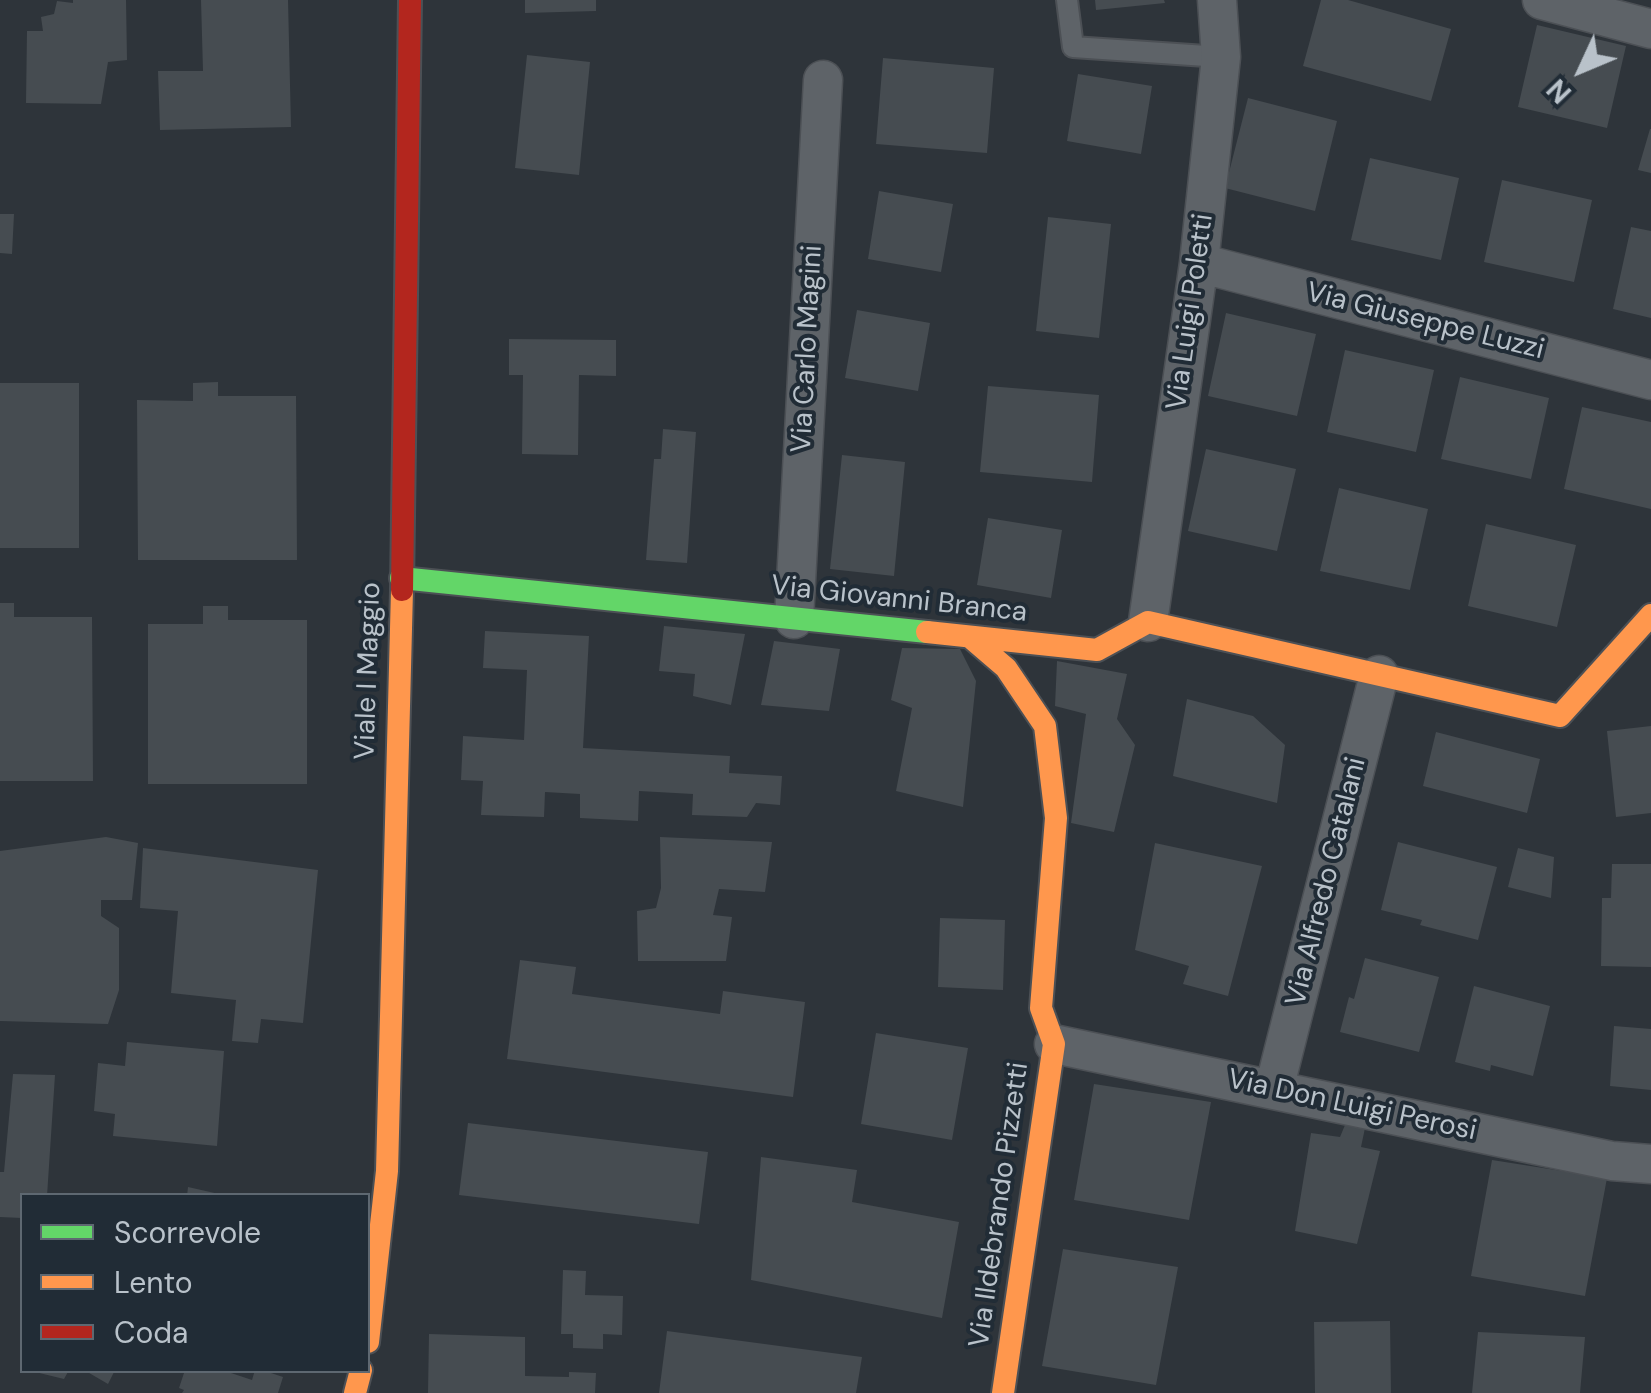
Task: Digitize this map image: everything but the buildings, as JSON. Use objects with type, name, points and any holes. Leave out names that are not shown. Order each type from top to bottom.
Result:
[{"type":"street","name":"Viale I Maggio","points":[[370,1321],[387,1171],[402,578],[410,0]]},
{"type":"street","name":"Via Luigi Poletti","points":[[1148,622],[1199,264],[1221,57],[1217,0]]},
{"type":"street","points":[[1542,0],[1651,28]]},
{"type":"street","name":"Via Carlo Magini","points":[[794,619],[822,80]]},
{"type":"street","name":"Via Giuseppe Luzzi","points":[[1199,264],[1651,380]]},
{"type":"street","name":"Via Giovanni Branca","points":[[402,578],[1097,650],[1148,622]]},
{"type":"street","points":[[1148,622],[1560,716],[1651,615]]},
{"type":"street","name":"Via Ildebrando Pizzetti","points":[[970,638],[1006,668],[1045,726],[1056,818],[1041,1008],[1054,1044],[1003,1393]]},
{"type":"street","name":"Via Alfredo Catalani","points":[[1274,1089],[1379,675]]},
{"type":"street","name":"Via Don Luigi Perosi","points":[[1054,1044],[1612,1161],[1651,1164]]},
{"type":"street","points":[[370,1346],[384,1393]]},
{"type":"lane","points":[[1067,0],[1073,47],[1221,57]]},
{"type":"traffic: fast","points":[[401,578],[927,632]]},
{"type":"traffic: slow","points":[[370,1324],[387,1171],[402,590]]},
{"type":"traffic: slow","points":[[927,632],[1097,650],[1148,622],[1560,716],[1651,615]]},
{"type":"traffic: slow","points":[[971,638],[1006,668],[1045,726],[1056,818],[1041,1008],[1054,1044],[1003,1393]]},
{"type":"traffic: slow","points":[[355,1393],[360,1373]]},
{"type":"traffic: jam","points":[[402,590],[410,0]]}]
